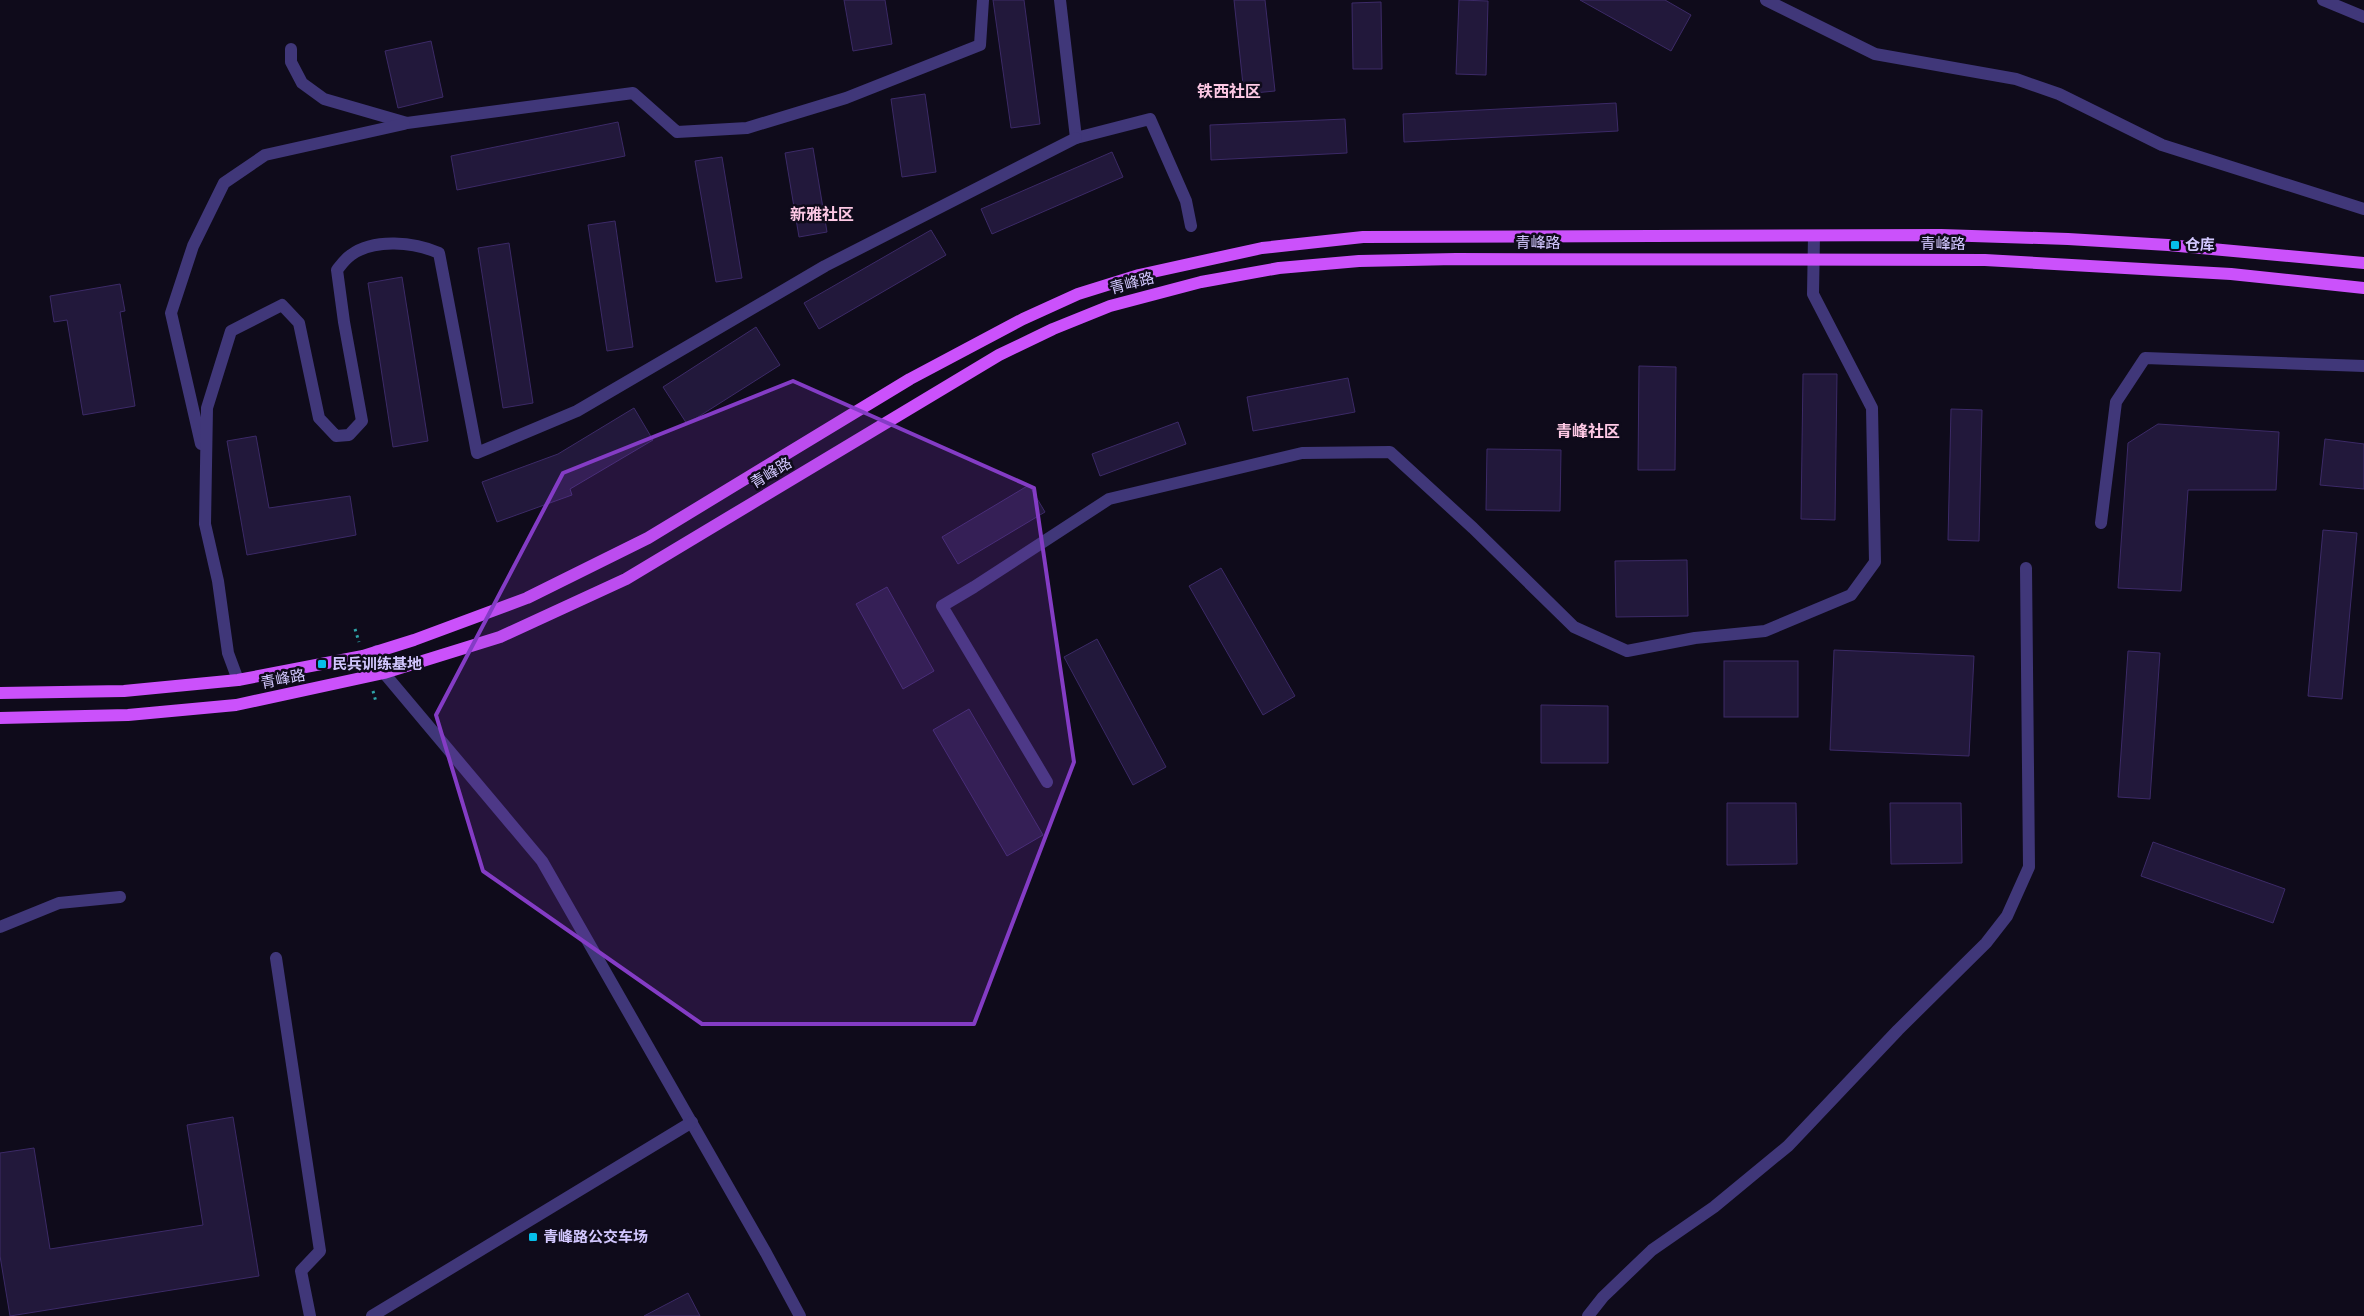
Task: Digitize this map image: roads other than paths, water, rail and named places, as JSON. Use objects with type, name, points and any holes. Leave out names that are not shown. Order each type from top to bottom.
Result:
[{"type":"main road","name":"青峰路","points":[[0,693],[124,691],[238,680],[377,651],[414,640],[527,598],[648,538],[910,379],[1023,319],[1078,294],[1140,275],[1262,248],[1363,237],[1941,235],[2068,239],[2168,245],[2364,263]]},
{"type":"main road","name":"青峰路","points":[[0,718],[66,718],[199,710],[303,692],[384,673],[500,637],[626,579],[998,355],[1053,329],[1110,306],[1201,282],[1280,268],[1359,261],[1456,259],[1985,260],[2231,274],[2364,288]]},
{"type":"street","points":[[205,461],[171,313],[193,246],[224,183],[265,155],[407,123],[633,93],[677,132],[747,128],[846,98],[980,44],[983,0]]},
{"type":"street","points":[[1060,0],[1076,138]]},
{"type":"street","points":[[1766,0],[1875,54],[2016,79],[2059,94],[2162,145],[2364,209]]},
{"type":"street","points":[[2323,0],[2364,17]]},
{"type":"street","points":[[291,49],[291,62],[302,83],[324,99],[407,123]]},
{"type":"street","points":[[238,680],[228,653],[218,581],[206,524],[205,461],[207,408],[232,331],[282,306],[300,323],[319,418],[336,436],[348,435],[362,421],[337,270],[351,255],[379,244],[424,246],[439,253],[477,453],[577,411],[824,266],[1076,138],[1150,119],[1186,201],[1191,226]]},
{"type":"street","points":[[1047,782],[942,606],[974,588],[1109,499],[1302,453],[1390,452],[1473,528],[1574,627],[1627,651],[1695,638],[1765,631],[1851,595],[1875,562],[1872,408],[1813,294],[1814,236]]},
{"type":"street","points":[[2101,523],[2116,402],[2145,358],[2364,366]]},
{"type":"street","points":[[1588,1316],[1603,1297],[1652,1250],[1714,1206],[1788,1146],[1898,1030],[1986,943],[2007,916],[2029,867],[2026,568]]},
{"type":"street","points":[[377,651],[384,673],[454,759],[542,861],[692,1122],[800,1316]]},
{"type":"street","points":[[0,927],[59,903],[120,897]]},
{"type":"street","points":[[276,958],[320,1250],[301,1271],[310,1316]]},
{"type":"street","points":[[372,1316],[692,1122]]},
{"type":"place","name":"仓库","points":[[2175,245]]},
{"type":"place","name":"民兵训练基地","points":[[322,664]]},
{"type":"place","name":"青峰路公交车场","points":[[533,1237]]},
{"type":"district","name":"铁西社区","points":[[1229,91]]},
{"type":"district","name":"新雅社区","points":[[822,214]]},
{"type":"district","name":"青峰社区","points":[[1588,431]]}]
